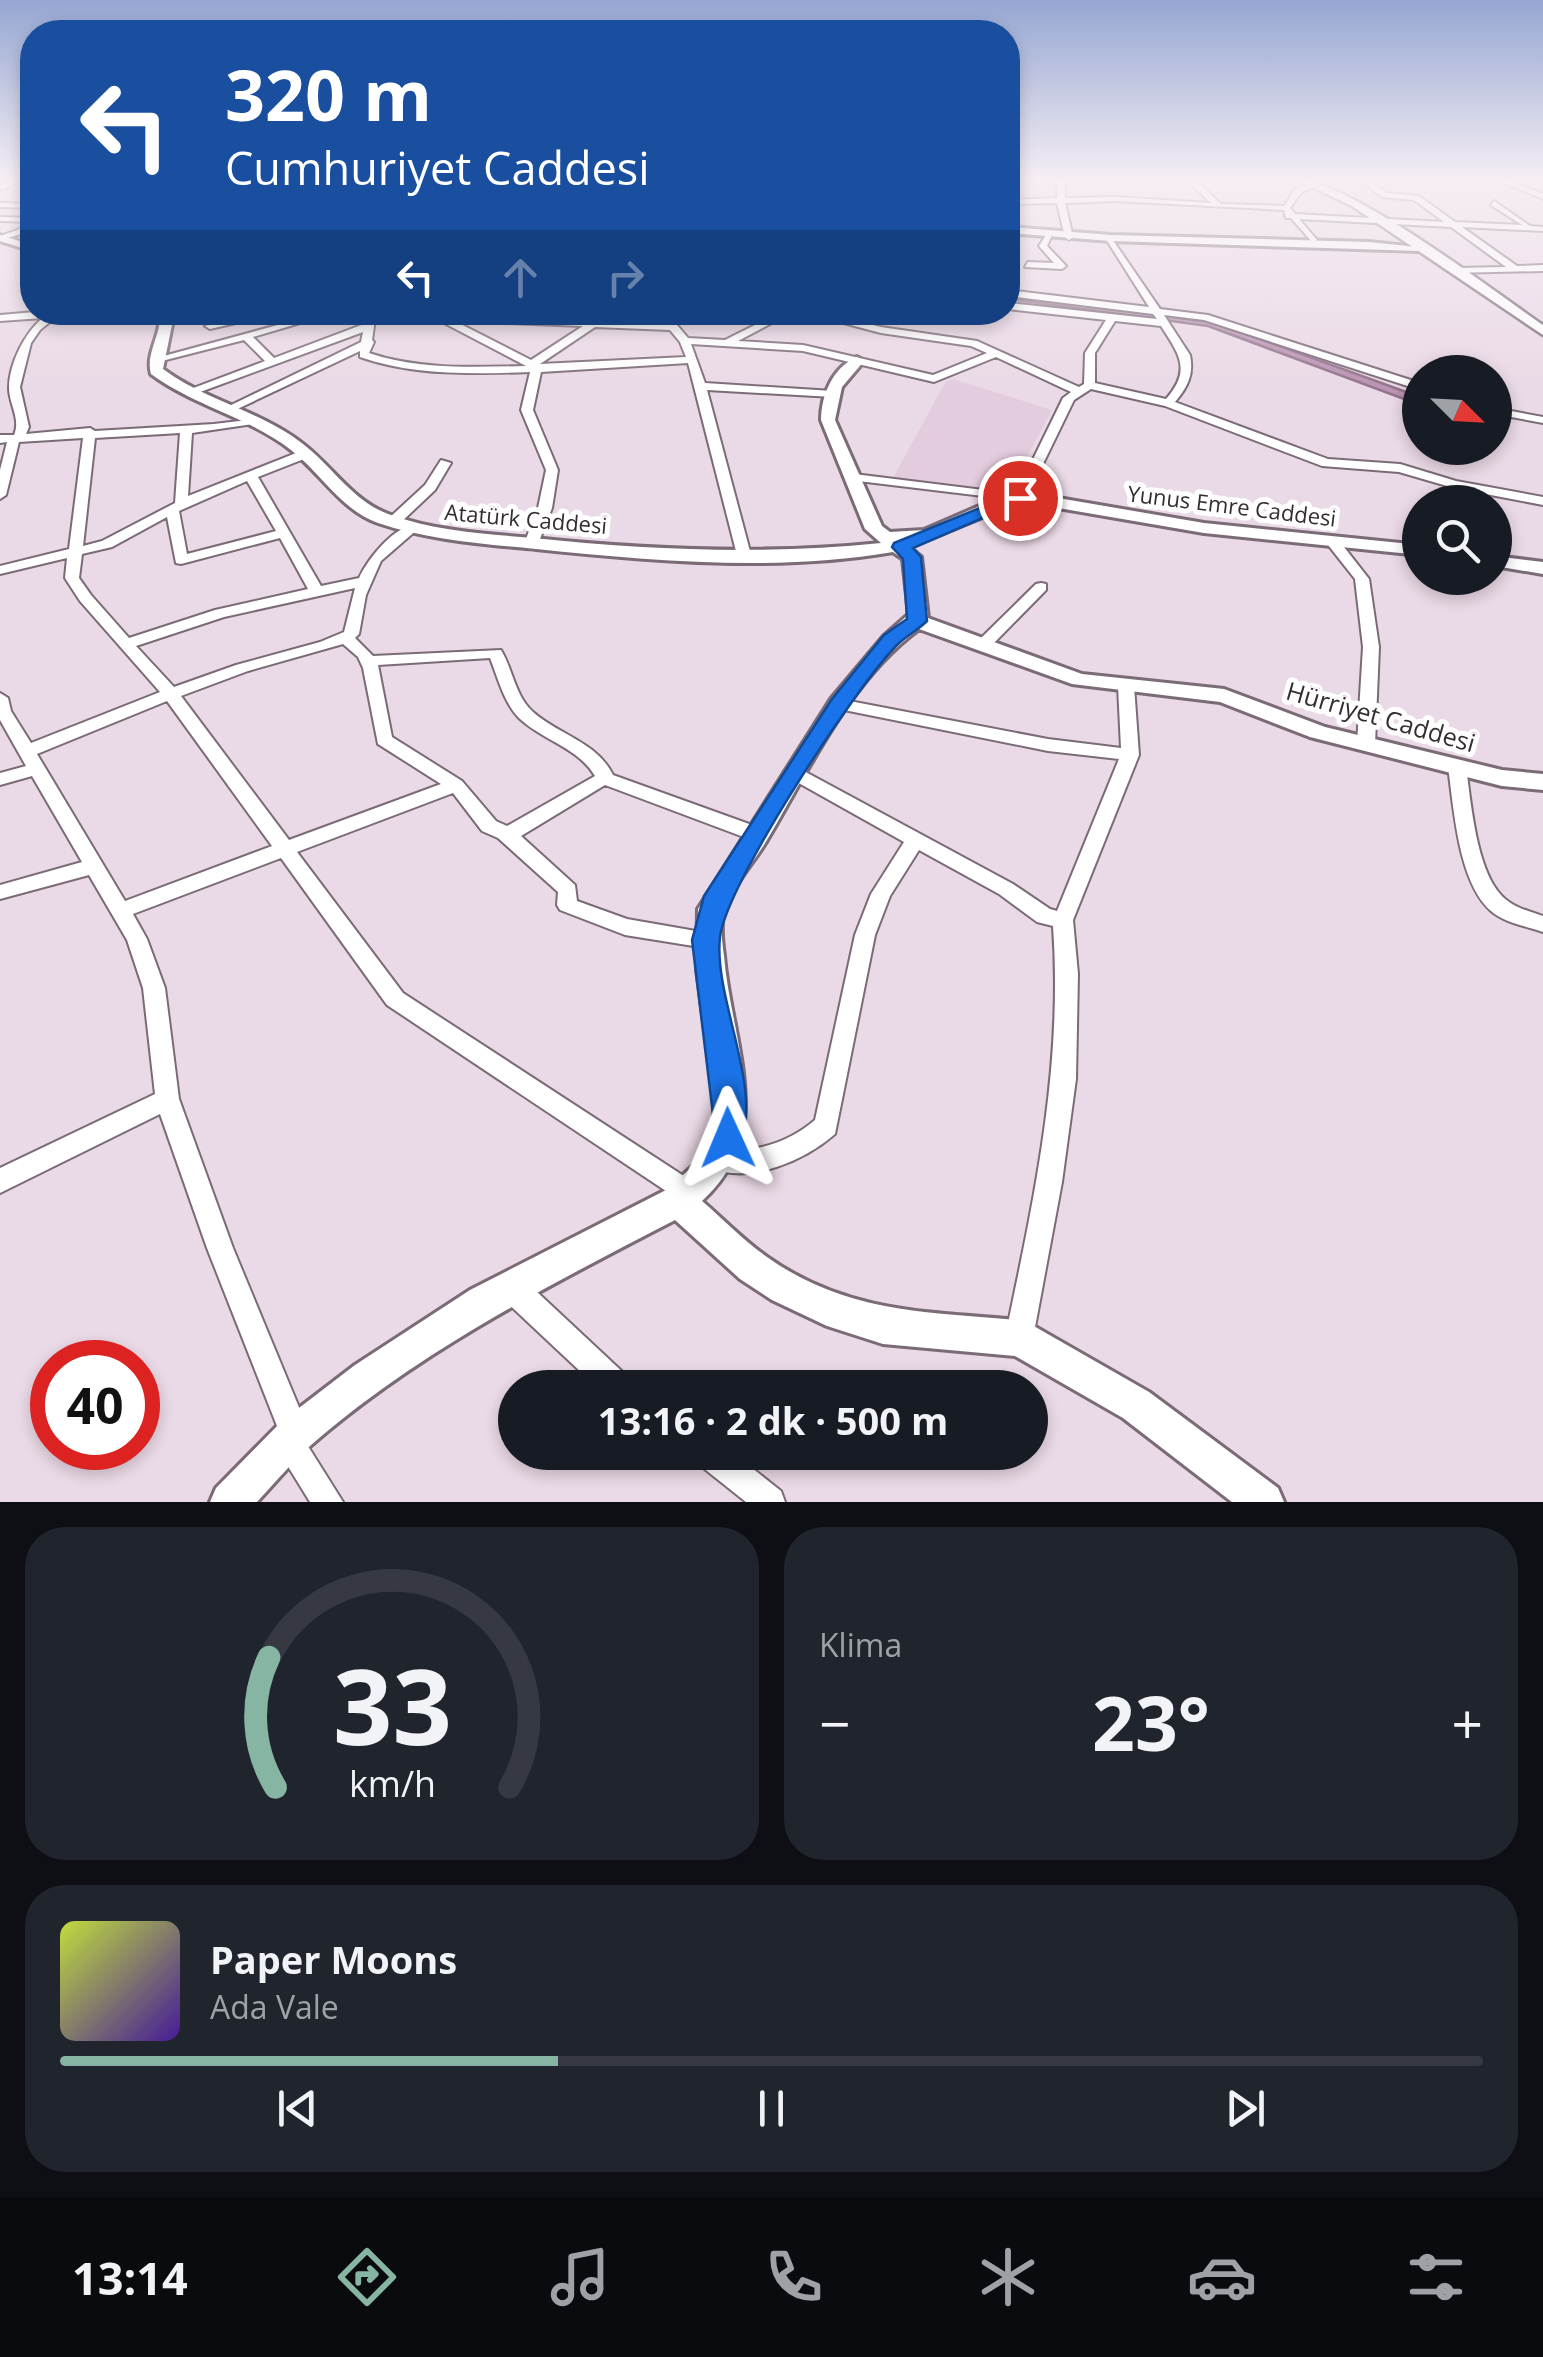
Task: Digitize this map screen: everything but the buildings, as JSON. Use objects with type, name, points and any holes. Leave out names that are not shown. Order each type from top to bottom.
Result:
[{"type":"main road","points":[[1424,250],[1538,326]]},
{"type":"street","points":[[1028,265],[1062,266],[1047,250]]},
{"type":"street","points":[[1118,250],[1179,343],[1188,368],[1184,384],[1168,403]]},
{"type":"street","points":[[1487,250],[1515,269]]},
{"type":"street","points":[[1455,271],[1543,268]]},
{"type":"street","points":[[1020,294],[1157,308],[1228,322],[1402,381]]},
{"type":"street","points":[[1020,307],[1164,324]]},
{"type":"street","points":[[898,542],[1020,498],[1056,420],[1084,388],[1090,353],[1112,318]]},
{"type":"street","points":[[0,495],[11,438],[22,428],[15,382],[28,338],[43,325]]},
{"type":"street","points":[[154,360],[167,325]]},
{"type":"street","points":[[210,326],[215,325]]},
{"type":"street","points":[[154,360],[284,325]]},
{"type":"street","points":[[455,325],[534,366]]},
{"type":"street","points":[[474,334],[494,325]]},
{"type":"street","points":[[531,544],[545,508],[552,470],[527,410],[534,366],[593,325]]},
{"type":"street","points":[[619,325],[670,327],[685,342],[702,386],[744,556]]},
{"type":"street","points":[[729,342],[761,325]]},
{"type":"street","points":[[860,325],[973,344],[1084,388],[1168,403],[1326,463],[1400,468],[1454,484],[1543,501]]},
{"type":"street","points":[[192,392],[369,326],[364,356],[403,366],[606,369],[690,360]]},
{"type":"street","points":[[246,336],[272,361]]},
{"type":"street","points":[[231,409],[368,342]]},
{"type":"street","points":[[685,342],[803,348],[934,378],[994,354]]},
{"type":"street","name":"Atatürk Caddesi","points":[[154,360],[160,374],[253,421],[305,454],[354,502],[412,528],[459,538],[744,556],[898,542]]},
{"type":"street","points":[[230,1502],[333,1402],[511,1286],[682,1197],[718,1160],[728,1138],[730,1115],[706,940],[717,896],[839,704],[891,640],[917,621],[912,557],[898,542],[874,529],[827,416],[833,394],[848,368],[857,362]]},
{"type":"street","points":[[702,386],[833,394]]},
{"type":"street","points":[[1512,414],[1543,420]]},
{"type":"street","points":[[11,438],[186,429],[253,421]]},
{"type":"street","points":[[186,429],[177,509],[181,560],[284,533]]},
{"type":"street","points":[[90,432],[72,578],[170,692],[347,928],[395,999],[682,1197],[752,1267],[839,1314],[883,1326],[1018,1338],[1136,1405],[1264,1502]]},
{"type":"street","points":[[0,570],[107,544],[250,474],[305,454]]},
{"type":"street","points":[[392,522],[430,487],[446,463]]},
{"type":"street","points":[[250,474],[316,590]]},
{"type":"street","points":[[850,476],[1020,498]]},
{"type":"street","name":"Yunus Emre Caddesi","points":[[1020,498],[1204,528],[1402,548]]},
{"type":"street","points":[[0,779],[170,692],[344,638],[355,629],[365,581],[382,551],[412,528]]},
{"type":"street","points":[[1332,540],[1362,579],[1370,647],[1366,744]]},
{"type":"street","points":[[1512,563],[1543,568]]},
{"type":"street","points":[[126,644],[220,613],[365,581]]},
{"type":"street","points":[[983,645],[1041,587]]},
{"type":"street","name":"Hürriyet Caddesi","points":[[917,621],[1080,680],[1224,696],[1299,726],[1458,767],[1543,782]]},
{"type":"street","points":[[344,638],[355,643],[372,661],[384,740],[403,756],[456,785],[489,826],[505,833],[568,890],[567,905],[626,927],[706,940]]},
{"type":"street","points":[[372,661],[495,653],[509,691],[526,715],[599,765],[606,779]]},
{"type":"street","points":[[1018,1338],[1059,1138],[1071,990],[1062,920],[1130,756],[1126,686]]},
{"type":"street","points":[[0,698],[2,711],[123,910],[154,988],[166,1099],[292,1438],[328,1502]]},
{"type":"street","points":[[839,704],[1048,745],[1130,756]]},
{"type":"street","points":[[1458,767],[1477,867],[1489,895],[1510,913],[1543,924]]},
{"type":"street","points":[[794,774],[916,839],[1044,916],[1062,920]]},
{"type":"street","points":[[505,833],[527,826],[594,782],[606,779],[756,834]]},
{"type":"street","points":[[123,910],[456,785]]},
{"type":"street","points":[[718,1160],[740,1161],[794,1148],[826,1126],[865,935],[881,894],[916,839]]},
{"type":"street","points":[[0,892],[94,866]]},
{"type":"street","points":[[0,1180],[166,1099]]},
{"type":"street","points":[[511,1286],[600,1370]]},
{"type":"street","points":[[730,1470],[770,1502]]},
{"type":"shaded area","points":[[1020,297],[1216,323],[1402,390],[1402,398],[1208,326],[1020,301]]},
{"type":"shaded area","points":[[953,379],[1052,410],[1007,494],[893,478],[946,381]]},
{"type":"route","points":[[728,1138],[730,1115],[706,940],[717,896],[850,688],[891,640],[917,621],[919,603],[912,557],[901,547],[1020,498]]}]
